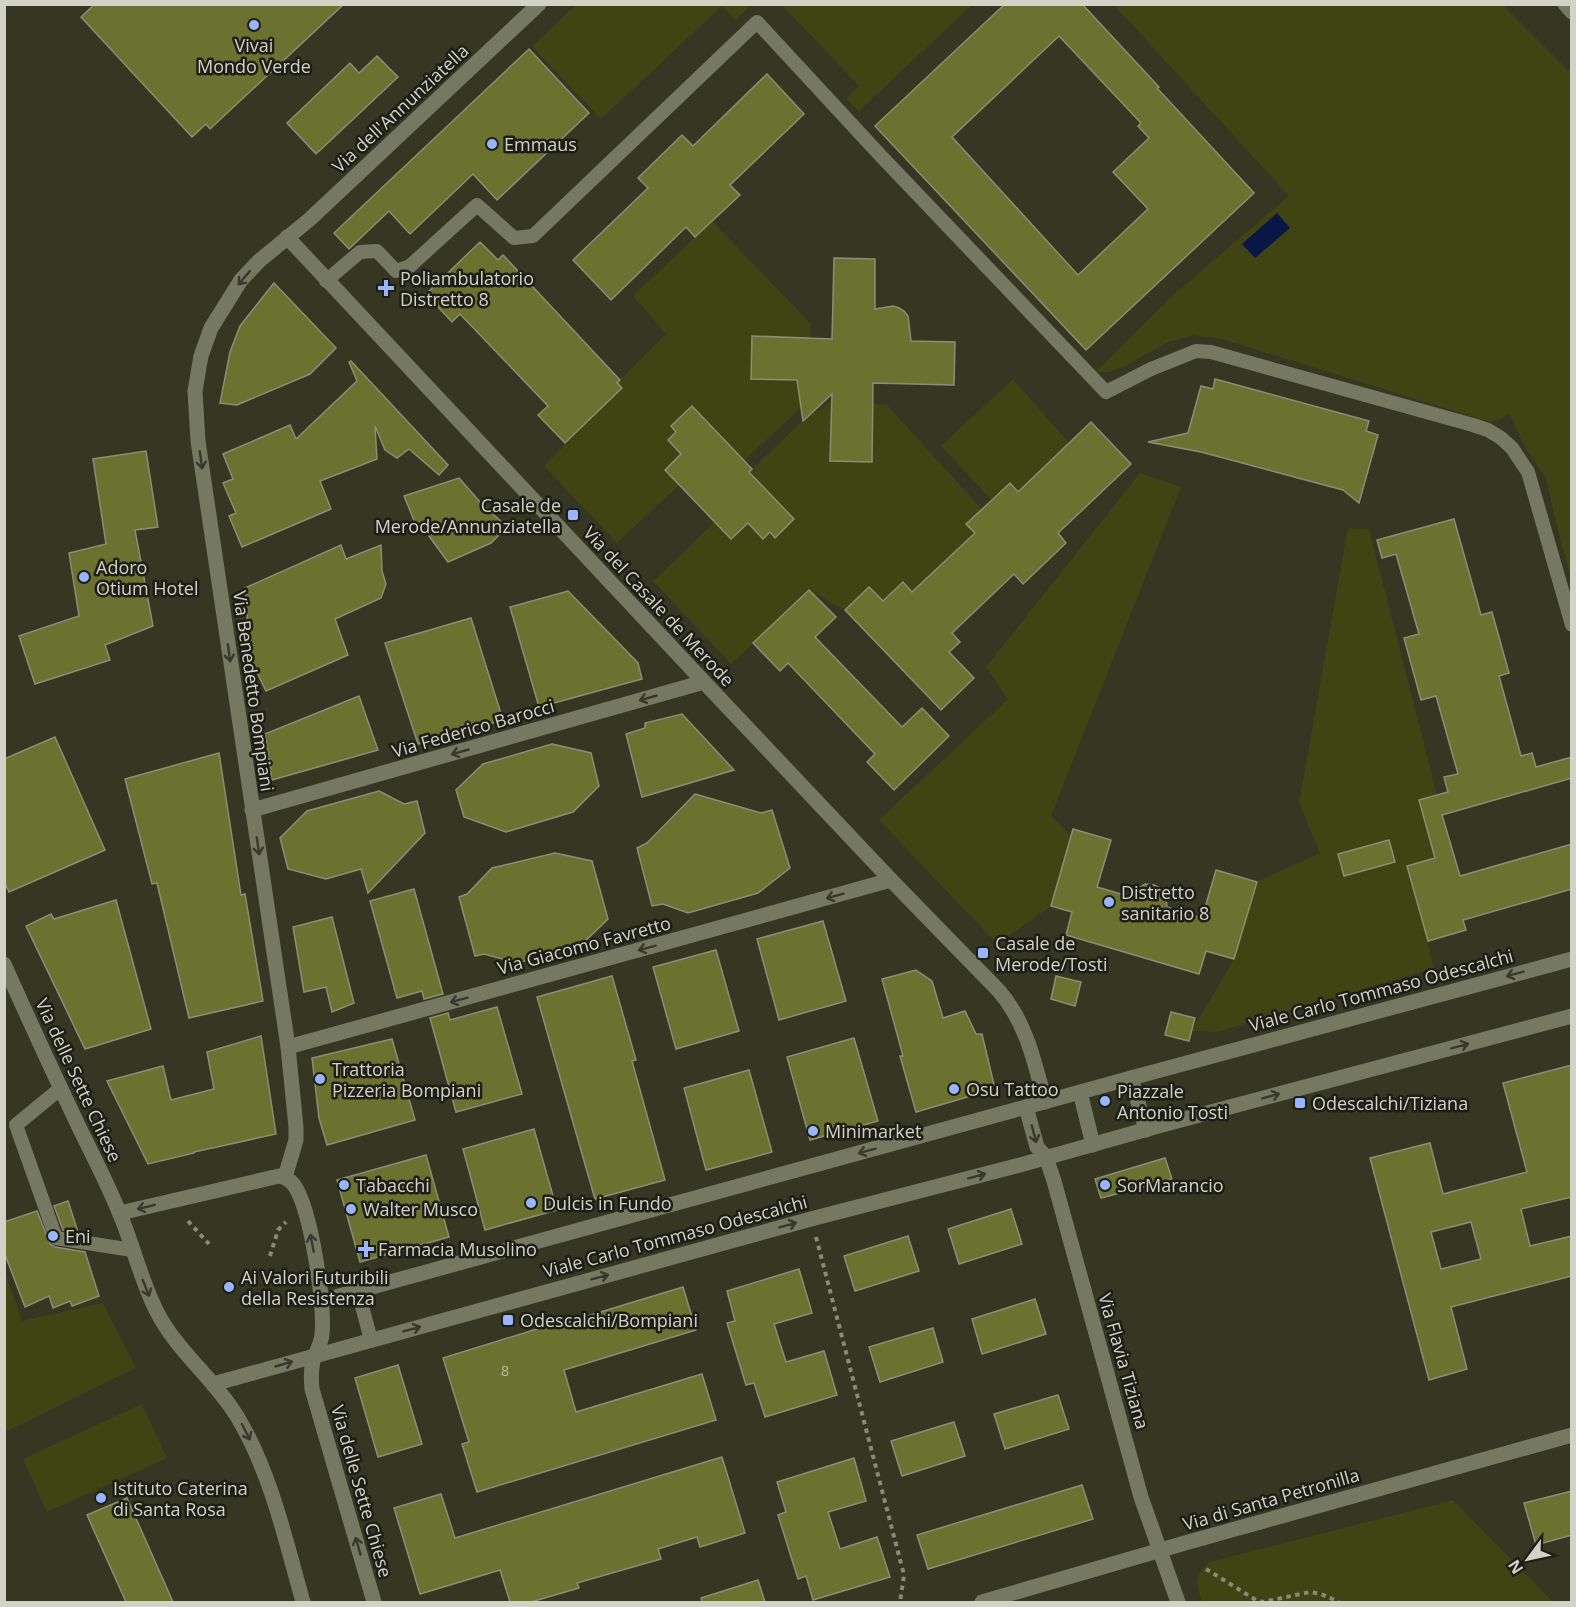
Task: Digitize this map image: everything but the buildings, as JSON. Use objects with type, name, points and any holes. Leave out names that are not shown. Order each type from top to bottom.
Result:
[{"type":"street","name":"Via dell'Annunziatella","points":[[286,237],[310,219],[539,4]]},
{"type":"street","points":[[1565,4],[1572,12]]},
{"type":"street","name":"Via del Casale de Merode","points":[[286,237],[891,880],[1007,999],[1026,1037],[1045,1102]]},
{"type":"street","name":"Via Benedetto Bompiani","points":[[285,1177],[296,1140],[288,1047],[201,466],[195,391],[201,356],[217,317],[249,272],[286,237]]},
{"type":"street","name":"Via Federico Barocci","points":[[252,810],[704,682]]},
{"type":"street","name":"Via Giacomo Favretto","points":[[288,1047],[891,880]]},
{"type":"street","name":"Viale Carlo Tommaso Odescalchi","points":[[1131,1078],[1572,959]]},
{"type":"street","name":"Via delle Sette Chiese","points":[[4,964],[120,1213],[151,1300],[167,1329],[213,1384]]},
{"type":"street","points":[[1026,1107],[1037,1147],[1046,1157],[1572,1016]]},
{"type":"street","points":[[1045,1102],[1131,1078],[1146,1130]]},
{"type":"street","points":[[1080,1092],[1094,1145]]},
{"type":"street","name":"Viale Carlo Tommaso Odescalchi","points":[[321,1301],[1045,1102]]},
{"type":"street","name":"Viale Carlo Tommaso Odescalchi","points":[[213,1384],[811,1219],[1046,1157]]},
{"type":"street","name":"Via Flavia Tiziana","points":[[1046,1157],[1138,1486],[1178,1602]]},
{"type":"street","points":[[120,1213],[279,1176],[285,1177]]},
{"type":"street","name":"Via delle Sette Chiese","points":[[285,1177],[297,1190],[305,1210],[317,1267],[322,1335],[311,1370],[312,1389],[374,1602]]},
{"type":"street","points":[[213,1384],[237,1416],[259,1462],[278,1515],[303,1602]]},
{"type":"street","name":"Via di Santa Petronilla","points":[[982,1602],[1572,1435]]},
{"type":"lane","points":[[326,281],[360,252],[377,251],[396,271],[410,266],[477,205],[514,238],[533,236],[757,22],[1106,393],[1151,369],[1196,351],[1211,352],[1473,425],[1488,430],[1500,438],[1512,448],[1528,472],[1572,625]]},
{"type":"lane","points":[[61,1088],[16,1125],[56,1238],[132,1250]]},
{"type":"lane","points":[[358,1291],[371,1340]]},
{"type":"path","points":[[811,1219],[904,1575],[900,1602]]},
{"type":"path","points":[[188,1221],[209,1244]]},
{"type":"path","points":[[270,1256],[278,1230],[286,1222]]},
{"type":"path","points":[[1206,1569],[1263,1602],[1310,1592],[1339,1602]]},
{"type":"green space","points":[[576,5],[751,5],[735,20],[722,6],[601,119],[532,46]]},
{"type":"green space","points":[[782,5],[972,5],[859,111],[846,98],[859,86]]},
{"type":"green space","points":[[1114,5],[1503,5],[1571,73],[1571,579],[1546,478],[1526,449],[1509,413],[1499,420],[1490,422],[1222,339],[1193,335],[1168,342],[1129,364],[1109,372],[1095,372],[1180,289],[1289,196]]},
{"type":"green space","points":[[712,221],[810,323],[810,338],[753,336],[752,379],[809,380],[800,392],[803,406],[744,461],[692,407],[671,426],[676,432],[668,440],[681,454],[665,470],[679,485],[617,543],[544,466],[621,389],[617,383],[666,334],[633,296]]},
{"type":"green space","points":[[1013,379],[1069,443],[1018,492],[1010,483],[992,500],[941,446]]},
{"type":"green space","points":[[831,401],[831,461],[872,462],[873,403],[886,404],[982,509],[967,524],[975,533],[912,592],[903,582],[884,602],[869,587],[845,610],[809,590],[731,664],[653,581],[715,522],[731,539],[748,523],[763,539],[770,533],[775,538],[794,519],[750,471],[814,410],[820,410]]},
{"type":"green space","points":[[1140,473],[1181,487],[1051,816],[1071,836],[1051,906],[997,944],[879,820],[1008,699],[986,667]]},
{"type":"green space","points":[[1348,528],[1369,529],[1437,795],[1419,800],[1435,858],[1407,866],[1434,968],[1217,1032],[1192,1031],[1234,959],[1257,882],[1320,853],[1299,803]]},
{"type":"green space","points":[[5,1272],[22,1321],[103,1303],[136,1368],[5,1432]]},
{"type":"green space","points":[[142,1404],[167,1458],[47,1512],[23,1459]]},
{"type":"green space","points":[[1453,1500],[1553,1602],[1202,1602],[1197,1580],[1210,1562]]},
{"type":"shaded area","points":[[1277,213],[1290,228],[1255,258],[1242,244]]},
{"type":"place","name":"Vivai Mondo Verde","points":[[254,25]]},
{"type":"place","name":"Emmaus","points":[[492,144]]},
{"type":"place","name":"Poliambulatorio Distretto 8","points":[[386,288]]},
{"type":"place","name":"Casale de Merode/Annunziatella","points":[[573,515]]},
{"type":"place","name":"Adoro Otium Hotel","points":[[84,577]]},
{"type":"place","name":"Distretto sanitario 8","points":[[1109,902]]},
{"type":"place","name":"Casale de Merode/Tosti","points":[[983,953]]},
{"type":"place","name":"Trattoria Pizzeria Bompiani","points":[[320,1079]]},
{"type":"place","name":"Osu Tattoo","points":[[954,1089]]},
{"type":"place","name":"Piazzale Antonio Tosti","points":[[1105,1101]]},
{"type":"place","name":"Odescalchi/Tiziana","points":[[1300,1103]]},
{"type":"place","name":"Minimarket","points":[[813,1131]]},
{"type":"place","name":"Tabacchi","points":[[344,1185]]},
{"type":"place","name":"SorMarancio","points":[[1105,1185]]},
{"type":"place","name":"Dulcis in Fundo","points":[[531,1203]]},
{"type":"place","name":"Walter Musco","points":[[351,1209]]},
{"type":"place","name":"Eni","points":[[53,1236]]},
{"type":"place","name":"Farmacia Musolino","points":[[366,1249]]},
{"type":"place","name":"Ai Valori Futuribili della Resistenza","points":[[229,1287]]},
{"type":"place","name":"Odescalchi/Bompiani","points":[[508,1320]]},
{"type":"place","name":"Istituto Caterina di Santa Rosa","points":[[101,1498]]}]
